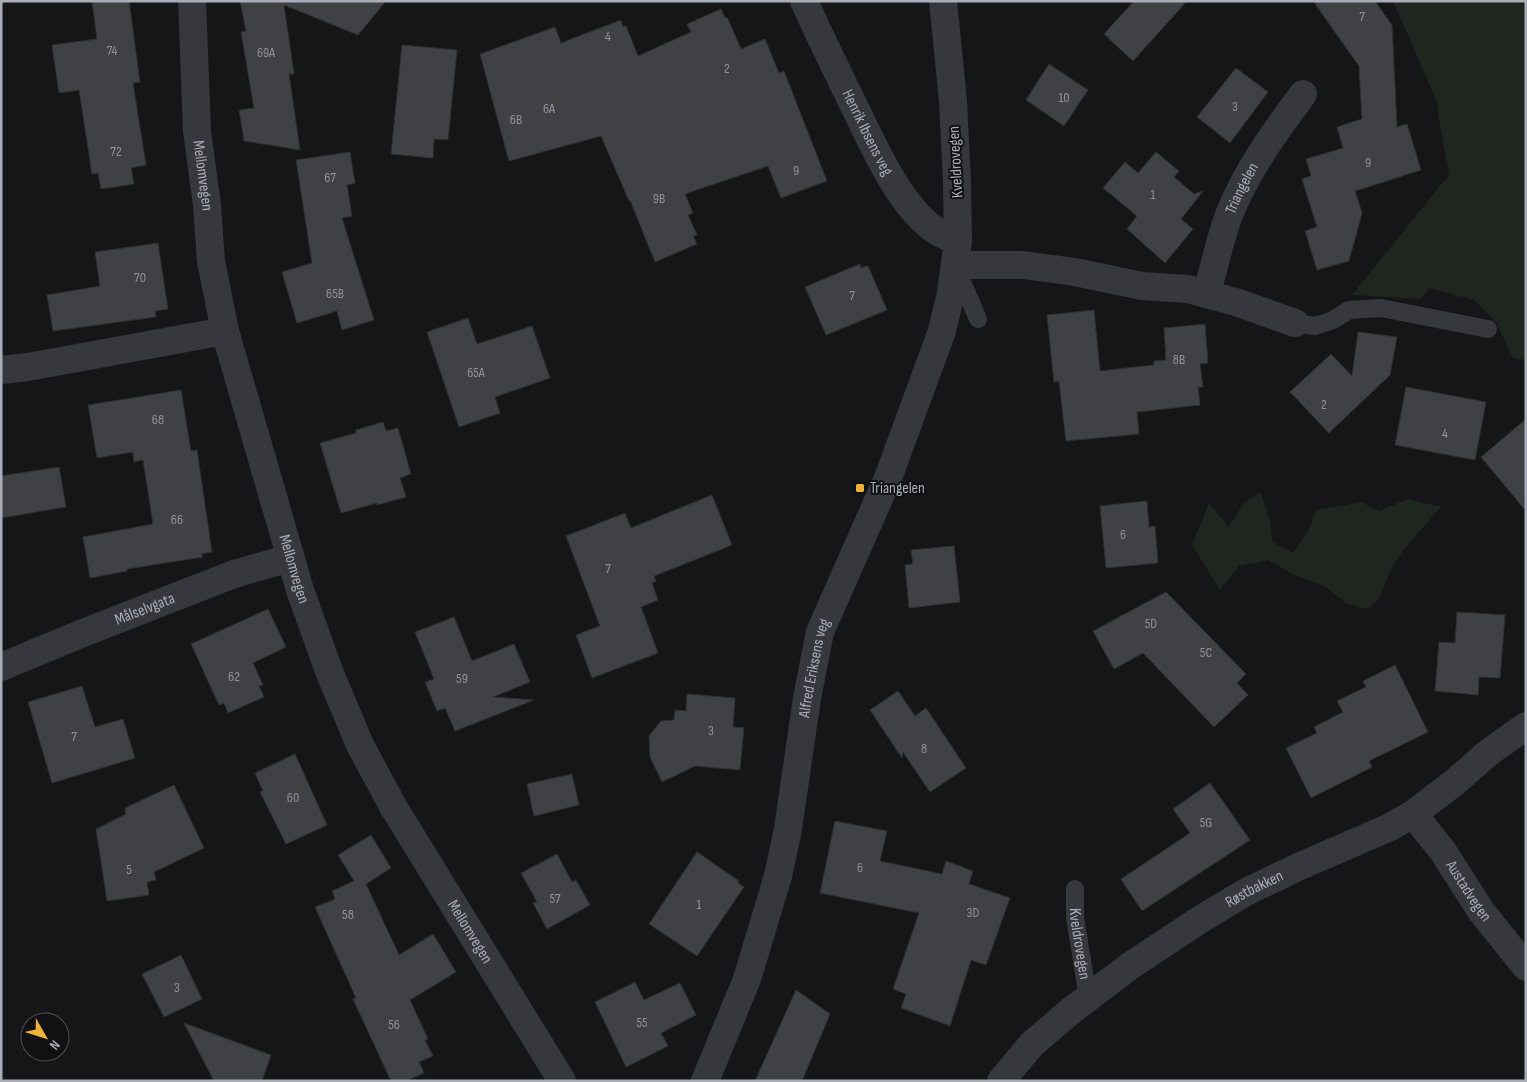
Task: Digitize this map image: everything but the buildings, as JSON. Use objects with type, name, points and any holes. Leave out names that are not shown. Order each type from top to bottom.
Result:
[{"type":"street","name":"Mellomvegen","points":[[192,1],[197,131],[207,205],[211,261],[225,331],[300,590],[328,671],[360,744],[394,808],[562,1081]]},
{"type":"street","name":"Henrik Ibsens veg","points":[[804,1],[868,135],[892,180],[913,210],[924,222],[942,234],[957,252]]},
{"type":"street","name":"Kveldrovegen","points":[[943,1],[953,101],[958,183],[957,252]]},
{"type":"street","name":"Triangelen","points":[[1206,293],[1228,216],[1238,194],[1256,161],[1303,94]]},
{"type":"street","points":[[957,252],[1142,286],[1206,293],[1295,323]]},
{"type":"street","name":"Alfred Eriksens veg","points":[[705,1081],[747,979],[778,876],[788,829],[806,698],[820,632],[888,478],[919,395],[942,331],[951,293],[957,252]]},
{"type":"street","points":[[1,370],[46,364],[225,331]]},
{"type":"street","name":"Målselvgata","points":[[1,667],[149,606],[234,574],[290,558]]},
{"type":"street","name":"Røstbakken","points":[[1001,1081],[1032,1044],[1130,966],[1246,892],[1388,828],[1413,814],[1455,782],[1488,753],[1526,726]]},
{"type":"street","name":"Austadvegen","points":[[1413,814],[1442,850],[1481,911],[1526,967]]},
{"type":"lane","name":"Kveldrovegen","points":[[957,252],[978,318]]},
{"type":"lane","points":[[1295,323],[1315,326],[1333,320],[1349,310],[1381,308],[1488,329]]},
{"type":"lane","name":"Kveldrovegen","points":[[1075,889],[1075,917],[1088,998]]},
{"type":"shaded area","points":[[1393,1],[1526,1],[1526,360],[1513,358],[1496,322],[1474,300],[1429,288],[1421,299],[1352,295],[1449,175],[1438,114],[1438,104]]},
{"type":"shaded area","points":[[1260,492],[1270,520],[1272,542],[1293,553],[1308,531],[1316,510],[1361,502],[1379,511],[1408,499],[1441,507],[1399,557],[1378,599],[1368,609],[1347,604],[1326,587],[1292,574],[1268,560],[1239,566],[1220,590],[1192,545],[1209,503],[1228,527],[1244,503]]},
{"type":"place","name":"Triangelen","points":[[860,488]]}]
